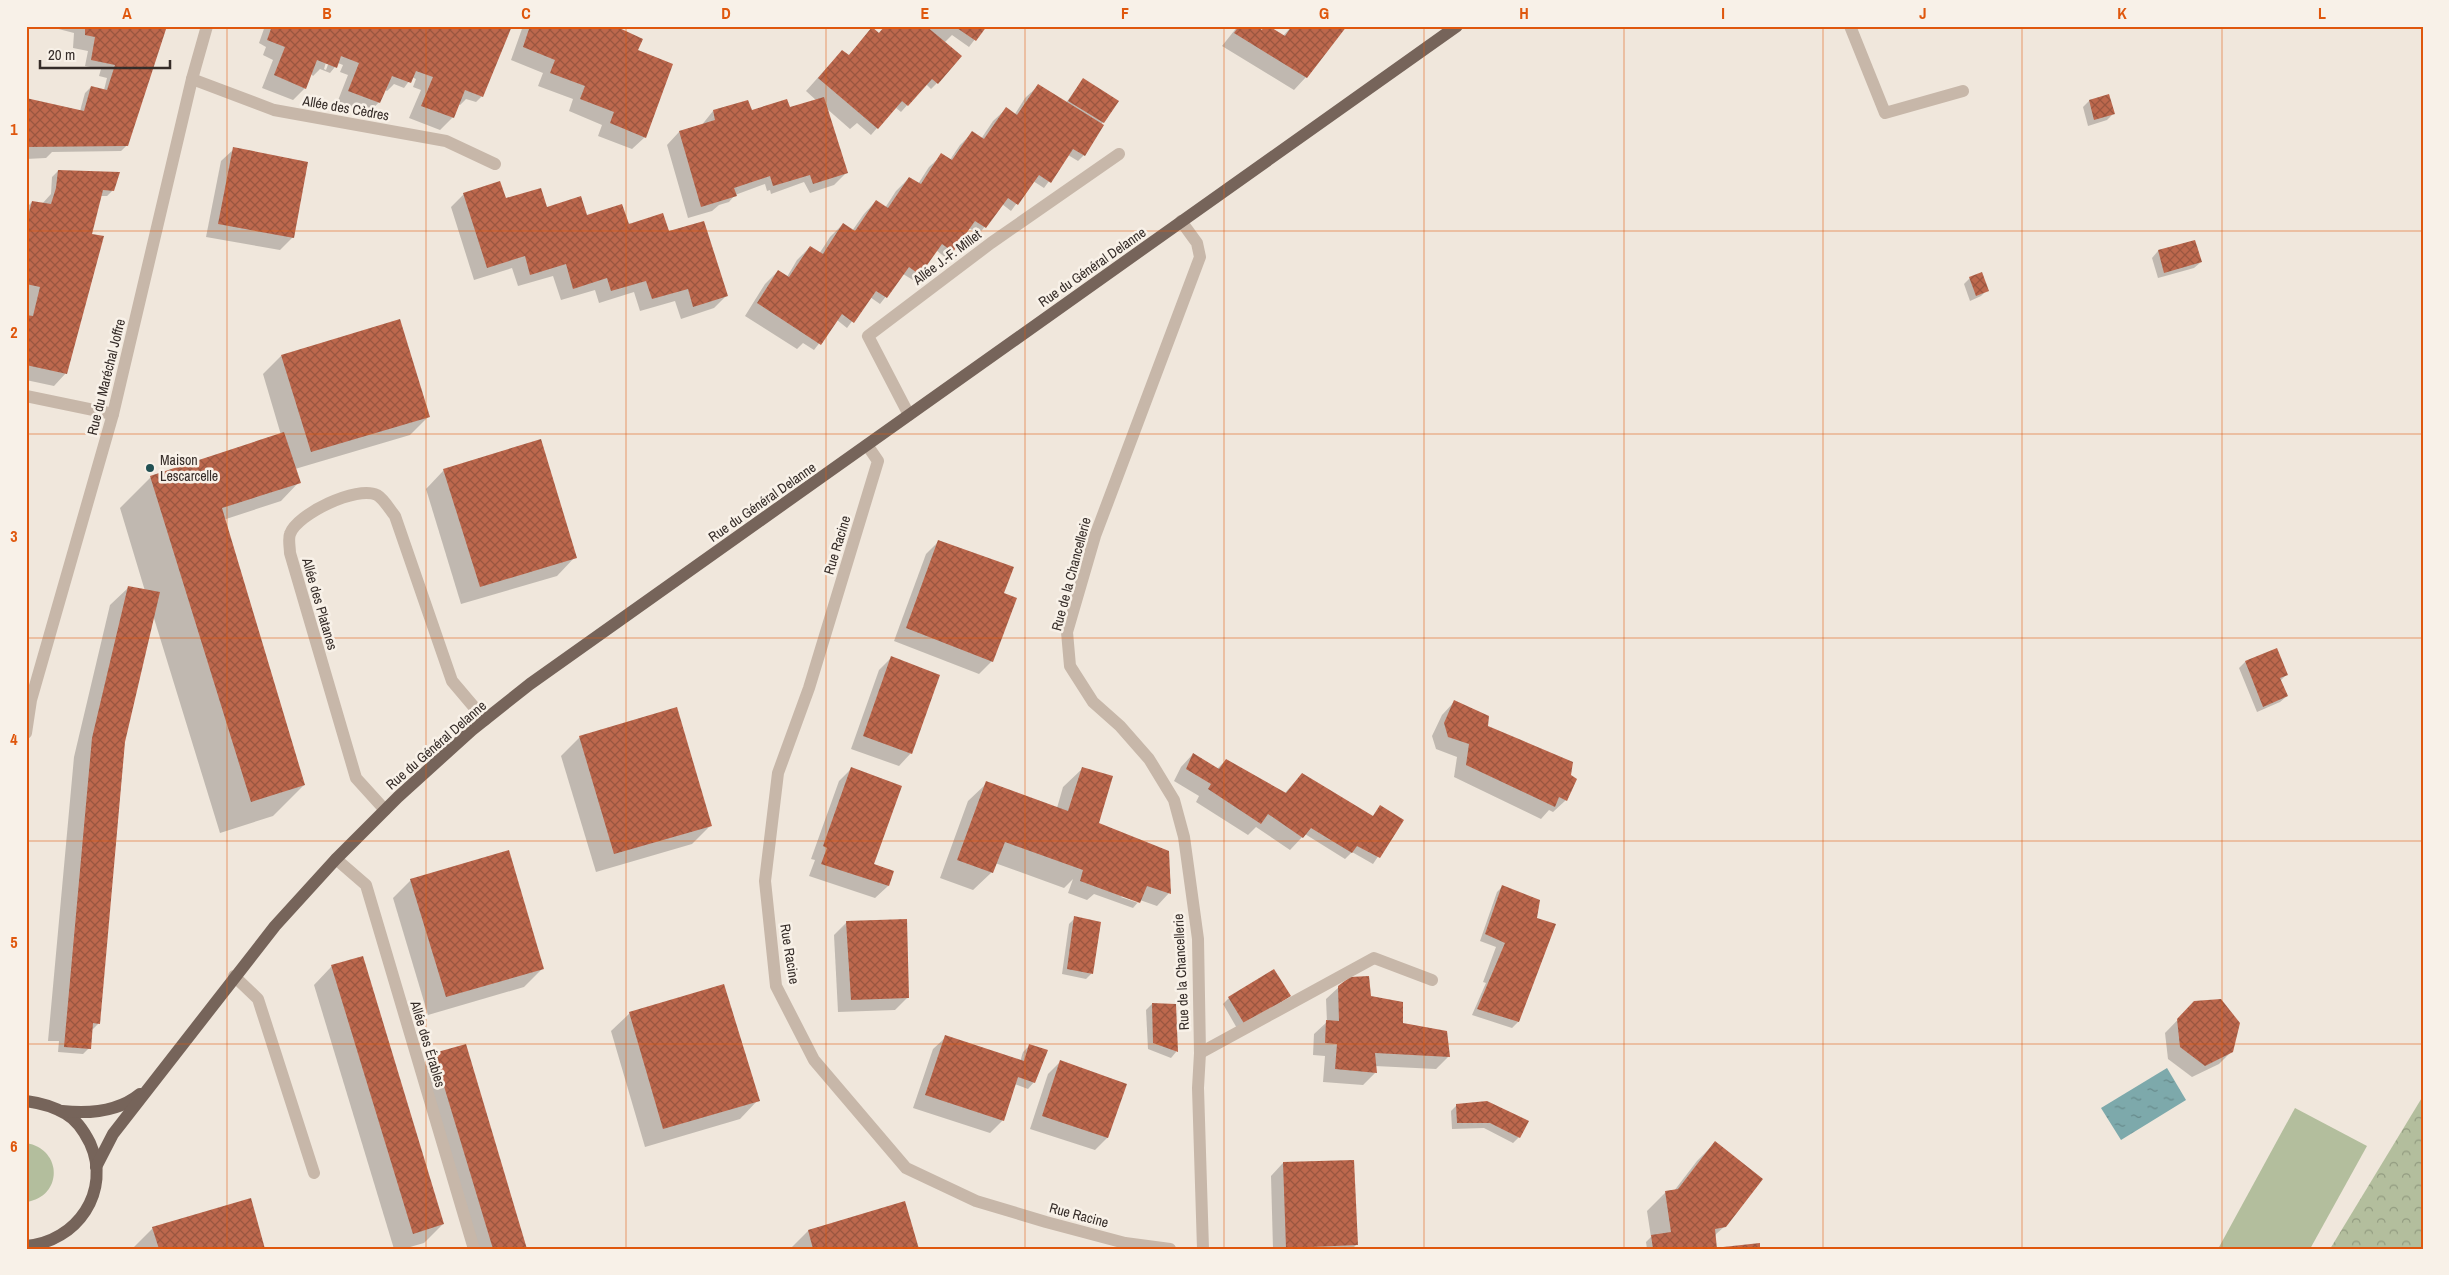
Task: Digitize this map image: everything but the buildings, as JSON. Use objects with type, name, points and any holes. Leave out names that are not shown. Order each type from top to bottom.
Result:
[{"type":"main road","name":"Rue du Général Delanne","points":[[96,1167],[113,1134],[156,1082],[234,976],[275,926],[336,859],[385,810],[485,720],[530,684],[1458,26]]},
{"type":"main road","name":"Rue du Général Delanne","points":[[61,1111],[86,1113],[121,1106],[132,1101],[156,1082]]},
{"type":"main road","points":[[26,1101],[46,1104],[68,1114],[84,1132],[94,1153],[96,1167],[97,1175],[93,1196],[84,1216],[45,1249]]},
{"type":"main road","points":[[26,1246],[49,1241],[68,1231]]},
{"type":"street","name":"Rue du Maréchal Joffre","points":[[26,733],[31,700],[113,414],[192,79],[207,26]]},
{"type":"street","points":[[1850,26],[1885,113],[1963,91]]},
{"type":"street","name":"Allée des Cèdres","points":[[192,79],[274,110],[446,141],[495,164]]},
{"type":"street","name":"Allée J.-F. Millet","points":[[909,416],[868,336],[991,243],[1119,154]]},
{"type":"street","name":"Rue de la Chancellerie","points":[[1181,221],[1198,243],[1200,257],[1095,536],[1067,632],[1070,666],[1093,702],[1120,726],[1149,759],[1174,800],[1184,837],[1198,939],[1200,1053],[1198,1088],[1203,1249]]},
{"type":"street","points":[[26,396],[113,414]]},
{"type":"street","name":"Rue Racine","points":[[867,445],[878,461],[809,688],[778,773],[765,882],[776,986],[814,1060],[906,1168],[976,1201],[1125,1243],[1170,1249]]},
{"type":"street","name":"Allée des Platanes","points":[[385,810],[356,778],[353,769],[290,554],[289,534],[298,523],[320,507],[359,493],[377,496],[395,516],[452,682],[485,720]]},
{"type":"street","name":"Allée des Érables","points":[[336,859],[366,885],[474,1249]]},
{"type":"street","points":[[1200,1053],[1374,958],[1432,980]]},
{"type":"street","points":[[234,976],[258,999],[314,1172]]},
{"type":"green space","points":[[2423,1096],[2423,1249],[2330,1249]]},
{"type":"green space","points":[[2295,1108],[2367,1146],[2310,1249],[2218,1249]]},
{"type":"green space","points":[[26,1143],[38,1147],[47,1154],[52,1163],[54,1173],[52,1183],[47,1192],[38,1198],[26,1202]]},
{"type":"water","points":[[2167,1068],[2186,1100],[2121,1140],[2101,1108]]},
{"type":"place","name":"Maison Lescarcelle","points":[[150,468]]}]
